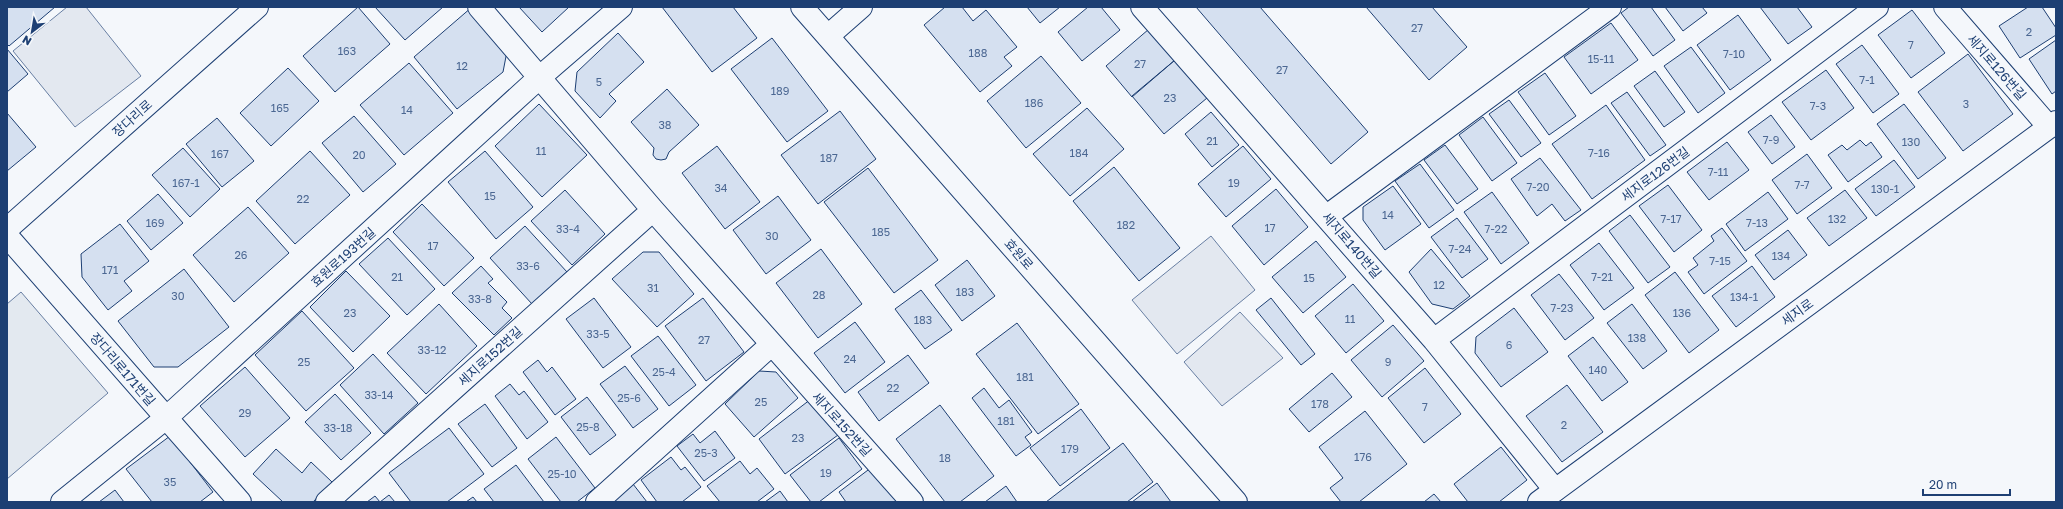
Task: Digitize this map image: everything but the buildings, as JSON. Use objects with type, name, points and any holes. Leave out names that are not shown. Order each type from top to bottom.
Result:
[{"type":"street","name":"장다리로","points":[[7,229],[257,7]]},
{"type":"street","name":"세지로152번길","points":[[479,7],[653,210],[912,502]]},
{"type":"street","name":"효원로193번길","points":[[62,502],[166,418],[540,77],[621,7]]},
{"type":"street","name":"효원로","points":[[802,7],[1236,502]]},
{"type":"street","points":[[828,36],[861,7]]},
{"type":"street","name":"세지로140번길","points":[[1142,7],[1327,216],[1434,340],[1547,496]]},
{"type":"street","points":[[1327,216],[1610,7]]},
{"type":"street","name":"세지로126번길","points":[[1434,340],[1877,7]]},
{"type":"street","name":"세지로126번길","points":[[1945,7],[2052,124]]},
{"type":"street","name":"세지로","points":[[1547,496],[2052,124]]},
{"type":"street","name":"세지로152번길","points":[[326,502],[653,210]]},
{"type":"street","name":"장다리로171번길","points":[[7,236],[240,502]]},
{"type":"street","points":[[597,502],[772,345]]},
{"type":"shaded area","points":[[67,7],[86,7],[141,76],[75,127],[13,51]]},
{"type":"shaded area","points":[[1211,236],[1255,290],[1177,354],[1132,300]]},
{"type":"shaded area","points":[[21,292],[108,393],[7,479],[7,304]]},
{"type":"shaded area","points":[[1240,312],[1283,358],[1222,406],[1184,362]]}]
